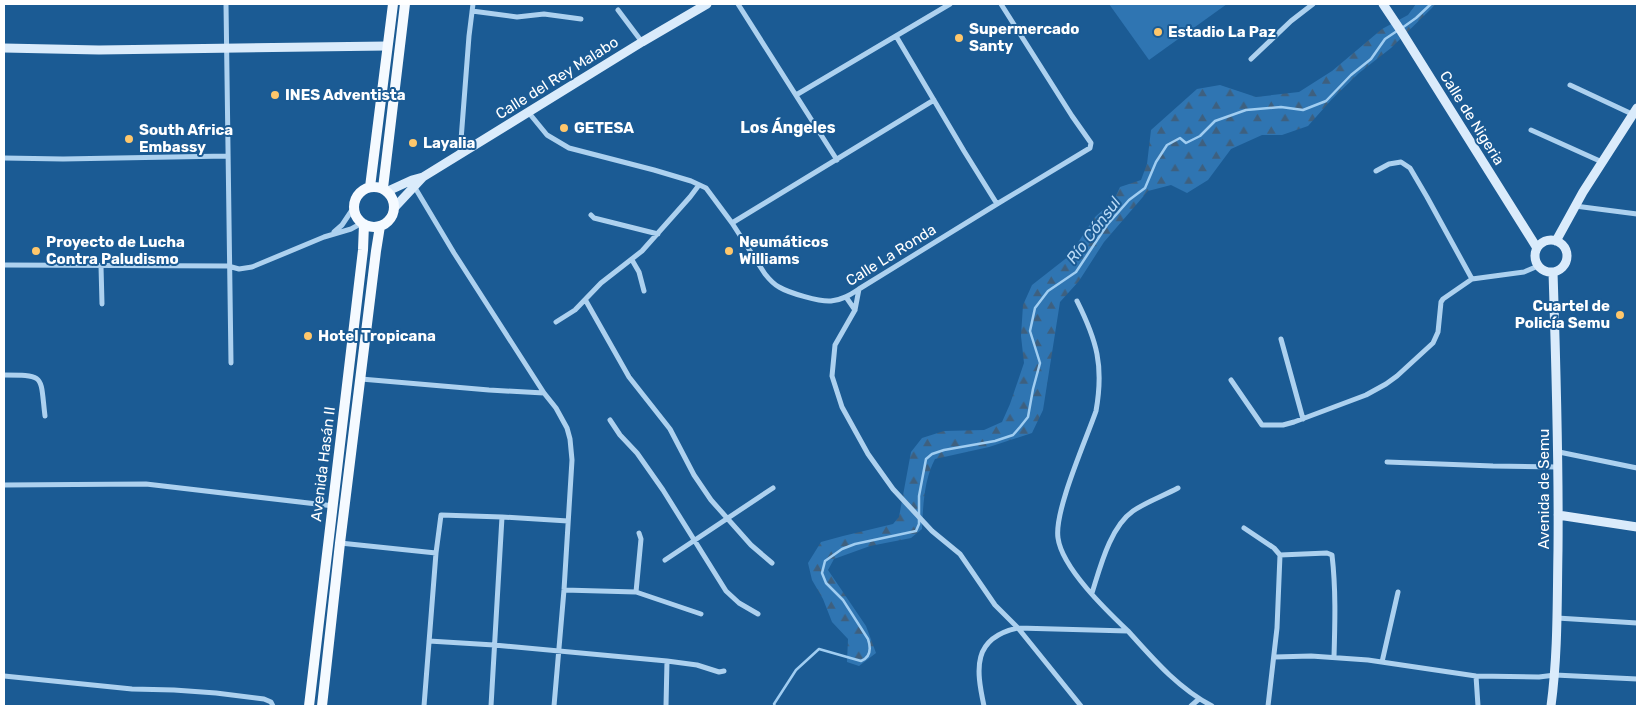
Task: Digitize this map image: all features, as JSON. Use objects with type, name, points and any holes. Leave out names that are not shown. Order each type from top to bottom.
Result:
[{"type":"main road","points":[[370,187],[393,4]]},
{"type":"main road","points":[[385,190],[405,4]]},
{"type":"main road","name":"Calle del Rey Malabo","points":[[395,207],[423,177],[706,4]]},
{"type":"main road","name":"Calle de Nigeria","points":[[1385,7],[1402,31],[1537,248]]},
{"type":"main road","points":[[4,48],[109,50],[387,46]]},
{"type":"main road","points":[[1556,241],[1574,206],[1635,111]]},
{"type":"main road","name":"Calle del Rey Malabo","points":[[385,190],[423,177]]},
{"type":"main road","points":[[370,187],[385,190],[392,196],[395,207],[391,219],[380,226],[363,224],[356,216],[354,207],[360,192],[370,187]]},
{"type":"main road","name":"Avenida Hasán II","points":[[309,706],[363,250],[363,224]]},
{"type":"main road","name":"Avenida Hasán II","points":[[322,706],[344,508],[380,226]]},
{"type":"main road","points":[[1546,241],[1556,241],[1564,248],[1566,258],[1562,267],[1553,272],[1542,270],[1538,266],[1535,257],[1537,248],[1546,241]]},
{"type":"main road","name":"Avenida de Semu","points":[[1551,706],[1555,675],[1557,618],[1559,452],[1553,272]]},
{"type":"main road","points":[[1558,515],[1637,527]]},
{"type":"street","points":[[226,4],[228,266],[231,363]]},
{"type":"street","points":[[460,154],[473,4]]},
{"type":"street","points":[[738,4],[836,160]]},
{"type":"street","points":[[796,95],[950,4]]},
{"type":"street","name":"Calle La Ronda","points":[[699,184],[710,192],[765,274],[778,287],[824,301],[846,298],[1090,148],[1091,143],[1001,4]]},
{"type":"street","points":[[1251,59],[1291,21],[1313,4]]},
{"type":"street","points":[[472,10],[517,17],[544,14],[581,19]]},
{"type":"street","points":[[618,10],[642,42]]},
{"type":"street","points":[[896,36],[997,204]]},
{"type":"street","points":[[1570,85],[1635,111]]},
{"type":"street","points":[[732,223],[934,100]]},
{"type":"street","points":[[529,112],[547,135],[569,148],[699,184],[658,234],[632,260],[601,283],[575,310],[556,322]]},
{"type":"street","points":[[1531,130],[1602,162]]},
{"type":"street","points":[[4,158],[63,159],[227,156]]},
{"type":"street","points":[[1376,171],[1389,164],[1401,162],[1410,168],[1472,280]]},
{"type":"street","points":[[414,186],[454,253],[544,393],[556,408],[567,428],[570,439],[572,460],[564,590],[554,706]]},
{"type":"street","points":[[1574,206],[1637,214]]},
{"type":"street","points":[[334,233],[354,207]]},
{"type":"street","points":[[591,216],[658,234]]},
{"type":"street","points":[[4,266],[228,266],[239,269],[252,267],[334,233],[363,224]]},
{"type":"street","points":[[632,260],[639,272],[644,291]]},
{"type":"street","points":[[101,266],[102,304]]},
{"type":"street","points":[[1230,380],[1262,425],[1282,425],[1303,419],[1366,395],[1397,376],[1433,343],[1438,332],[1440,307],[1443,299],[1472,280],[1524,272],[1538,266]]},
{"type":"street","points":[[859,289],[855,310],[835,345],[832,376],[842,407],[868,454],[893,489],[932,531],[960,554],[995,605],[1018,628],[1081,706]]},
{"type":"street","points":[[846,298],[855,310]]},
{"type":"street","points":[[586,300],[629,377],[670,429],[694,475],[711,500],[750,546],[772,564]]},
{"type":"street","points":[[1077,302],[1089,326],[1097,350],[1099,367],[1098,399],[1064,501],[1058,537],[1066,559],[1111,615],[1159,666],[1199,699],[1212,706]]},
{"type":"street","points":[[1281,339],[1303,419]]},
{"type":"street","points":[[4,375],[31,375],[38,377],[41,382],[45,416]]},
{"type":"street","points":[[361,379],[544,393]]},
{"type":"street","points":[[610,420],[620,435],[637,453],[663,490],[726,590],[739,603],[758,614]]},
{"type":"street","points":[[1559,452],[1637,468]]},
{"type":"street","points":[[1387,462],[1558,467]]},
{"type":"street","points":[[4,485],[146,484],[344,508]]},
{"type":"street","points":[[665,560],[773,488]]},
{"type":"street","points":[[1092,593],[1108,549],[1121,522],[1132,512],[1178,488]]},
{"type":"street","points":[[424,706],[436,553],[442,515],[568,521]]},
{"type":"street","points":[[491,706],[502,517]]},
{"type":"street","points":[[1244,528],[1274,548],[1280,555],[1275,657],[1268,706]]},
{"type":"street","points":[[636,592],[641,539],[639,533]]},
{"type":"street","points":[[340,543],[436,553]]},
{"type":"street","points":[[1280,555],[1327,553],[1332,555],[1332,573],[1336,594],[1334,658]]},
{"type":"street","points":[[564,590],[636,592],[700,614]]},
{"type":"street","points":[[1382,662],[1398,592]]},
{"type":"street","points":[[1557,618],[1637,623]]},
{"type":"street","points":[[984,706],[978,672],[979,660],[988,642],[1007,631],[1018,628],[1128,631]]},
{"type":"street","points":[[428,641],[494,644],[668,661],[697,665],[718,672],[724,671]]},
{"type":"street","points":[[1275,657],[1334,658],[1382,662],[1476,676],[1539,677],[1555,675],[1637,679]]},
{"type":"street","points":[[666,706],[668,661]]},
{"type":"street","points":[[4,676],[132,689],[216,693],[264,699],[271,702],[273,706]]},
{"type":"street","points":[[1476,676],[1478,706]]},
{"type":"street","points":[[1191,706],[1199,699]]},
{"type":"green space","name":"Estadio La Paz","points":[[1109,4],[1227,4],[1149,60]]},
{"type":"green space","points":[[1416,4],[1436,4],[1391,48],[1359,73],[1308,126],[1282,135],[1262,135],[1231,149],[1208,180],[1187,193],[1171,185],[1148,191],[1104,242],[1079,281],[1060,302],[1043,410],[1032,433],[989,447],[935,459],[926,484],[922,529],[911,538],[870,546],[834,559],[828,570],[866,626],[876,653],[859,666],[847,662],[848,639],[832,622],[823,599],[812,580],[808,563],[821,542],[893,524],[899,517],[911,452],[922,438],[944,431],[984,430],[1002,422],[1024,363],[1021,336],[1023,305],[1032,285],[1069,256],[1095,217],[1114,200],[1120,187],[1141,180],[1147,164],[1151,130],[1197,89],[1220,85],[1256,97],[1299,92],[1332,71],[1382,29],[1408,15]]},
{"type":"waterway","name":"Río Cónsul","points":[[1402,28],[1431,4]]},
{"type":"waterway","name":"Río Cónsul","points":[[775,706],[774,704],[796,670],[819,649],[861,661],[867,657],[870,649],[868,639],[843,600],[826,583],[822,573],[825,561],[842,549],[855,544],[916,531],[919,524],[919,496],[926,459],[932,454],[995,441],[1013,435],[1020,427],[1028,417],[1040,363],[1030,331],[1035,308],[1048,291],[1076,272],[1107,225],[1129,200],[1145,188],[1156,162],[1167,145],[1180,138],[1186,143],[1200,136],[1215,121],[1246,110],[1281,107],[1303,110],[1326,101],[1351,75],[1371,59],[1385,39],[1397,31]]},
{"type":"place","name":"Estadio La Paz","points":[[1158,32]]},
{"type":"place","name":"Supermercado Santy","points":[[959,38]]},
{"type":"place","name":"INES Adventista","points":[[275,95]]},
{"type":"place","name":"GETESA","points":[[564,128]]},
{"type":"place","name":"South Africa Embassy","points":[[129,139]]},
{"type":"place","name":"Layalia","points":[[413,143]]},
{"type":"place","name":"Proyecto de Lucha Contra Paludismo","points":[[36,251]]},
{"type":"place","name":"Neumáticos Williams","points":[[729,251]]},
{"type":"place","name":"Cuartel de Policía Semu","points":[[1620,315]]},
{"type":"place","name":"Hotel Tropicana","points":[[308,336]]},
{"type":"district","name":"Los Ángeles","points":[[788,127]]}]
